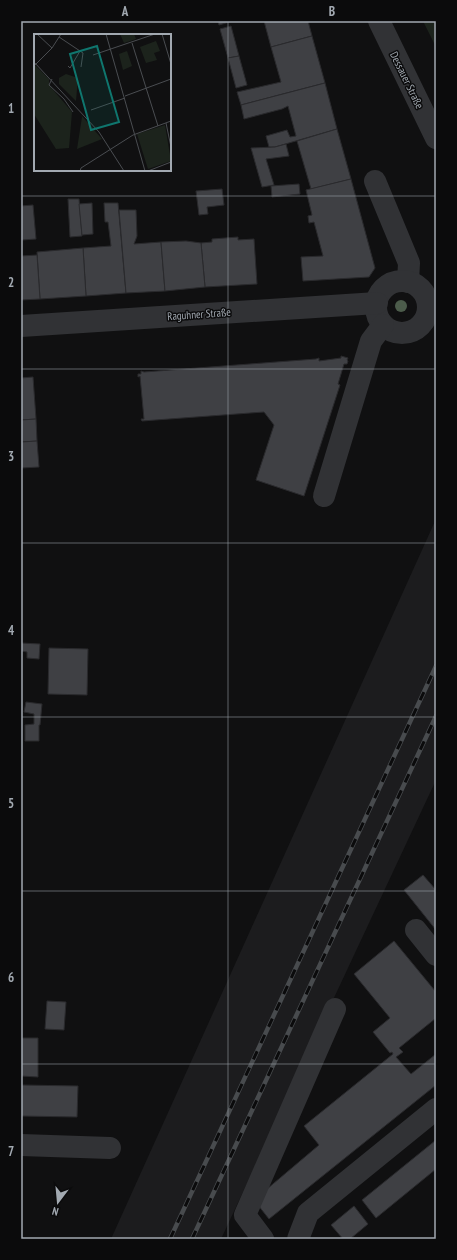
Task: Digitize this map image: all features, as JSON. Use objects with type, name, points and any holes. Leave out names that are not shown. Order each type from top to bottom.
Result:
[{"type":"street","name":"Dessauer Straße","points":[[380,21],[436,138]]},
{"type":"street","points":[[375,181],[409,263],[408,282]]},
{"type":"street","points":[[400,281],[408,282],[417,286],[427,299],[427,316],[422,324],[416,329],[407,333],[399,333],[390,330],[383,325],[379,318],[377,303],[385,288],[400,281]]},
{"type":"street","name":"Raguhner Straße","points":[[21,326],[377,303]]},
{"type":"street","points":[[324,496],[371,341],[383,325]]},
{"type":"street","points":[[416,930],[436,955]]},
{"type":"street","points":[[263,1239],[245,1215],[335,1009]]},
{"type":"street","points":[[298,1239],[308,1212],[436,1109]]},
{"type":"street","points":[[21,1145],[110,1148]]},
{"type":"shaded area","points":[[423,21],[436,21],[436,47]]},
{"type":"shaded area","points":[[436,519],[436,780],[221,1239],[111,1239]]},
{"type":"building","points":[[218,21],[233,21],[219,25]]},
{"type":"building","points":[[264,21],[308,21],[312,36],[271,47]]},
{"type":"building","points":[[231,26],[239,56],[228,58],[220,29]]},
{"type":"building","points":[[312,36],[325,83],[241,105],[237,92],[281,82],[271,47]]},
{"type":"building","points":[[239,56],[247,85],[236,88],[228,58]]},
{"type":"building","points":[[325,83],[337,129],[275,147],[269,147],[266,136],[287,130],[290,137],[296,136],[288,106],[244,119],[241,105]]},
{"type":"building","points":[[337,129],[351,179],[311,189],[297,141]]},
{"type":"building","points":[[286,144],[289,156],[266,159],[274,185],[262,187],[251,148],[275,147]]},
{"type":"building","points":[[351,179],[375,268],[369,277],[303,281],[301,257],[323,256],[314,222],[309,223],[308,216],[312,215],[306,190]]},
{"type":"building","points":[[299,184],[300,194],[272,197],[271,186]]},
{"type":"building","points":[[222,189],[224,205],[207,207],[208,214],[199,215],[196,191]]},
{"type":"building","points":[[68,199],[79,199],[82,236],[70,237]]},
{"type":"building","points":[[92,203],[93,234],[82,235],[79,204]]},
{"type":"building","points":[[104,203],[118,203],[126,293],[86,296],[83,248],[111,246],[108,222],[105,222]]},
{"type":"building","points":[[33,205],[36,239],[22,240],[21,206]]},
{"type":"building","points":[[119,210],[136,210],[137,236],[134,244],[161,242],[165,291],[126,293]]},
{"type":"building","points":[[238,237],[238,240],[254,239],[257,284],[205,287],[201,243],[212,242],[212,239]]},
{"type":"building","points":[[186,241],[201,243],[205,287],[165,291],[161,242]]},
{"type":"building","points":[[83,248],[86,296],[40,299],[37,252]]},
{"type":"building","points":[[37,255],[40,299],[21,300],[21,256]]},
{"type":"building","points":[[341,356],[348,358],[348,361],[347,364],[344,364],[338,384],[340,385],[304,496],[256,480],[274,425],[264,412],[142,421],[141,419],[144,419],[140,376],[138,377],[138,374],[141,374],[141,371],[144,372],[319,358],[319,361],[341,358]]},
{"type":"building","points":[[33,377],[36,419],[21,420],[21,378]]},
{"type":"building","points":[[36,419],[37,441],[22,442],[21,420]]},
{"type":"building","points":[[37,441],[39,467],[21,468],[21,442]]},
{"type":"building","points":[[21,643],[40,644],[39,659],[27,658],[27,652],[21,651]]},
{"type":"building","points":[[49,648],[88,649],[87,695],[48,694]]},
{"type":"building","points":[[26,702],[42,704],[39,725],[39,741],[25,741],[25,725],[34,724],[34,714],[24,712]]},
{"type":"building","points":[[423,875],[436,890],[436,930],[404,890]]},
{"type":"building","points":[[394,941],[436,992],[436,1018],[399,1048],[403,1052],[396,1057],[411,1074],[436,1054],[436,1085],[269,1219],[254,1200],[319,1145],[304,1126],[393,1054],[392,1052],[390,1053],[373,1032],[390,1018],[354,974]]},
{"type":"building","points":[[47,1001],[66,1002],[64,1030],[45,1029]]},
{"type":"building","points":[[21,1038],[38,1038],[38,1077],[21,1076]]},
{"type":"building","points":[[21,1085],[78,1086],[77,1117],[21,1116]]},
{"type":"building","points":[[436,1140],[436,1169],[376,1218],[362,1200]]},
{"type":"building","points":[[354,1206],[368,1224],[350,1239],[343,1239],[331,1225]]},
{"type":"railway","points":[[170,1239],[436,666]]},
{"type":"railway","points":[[192,1239],[436,716]]}]
